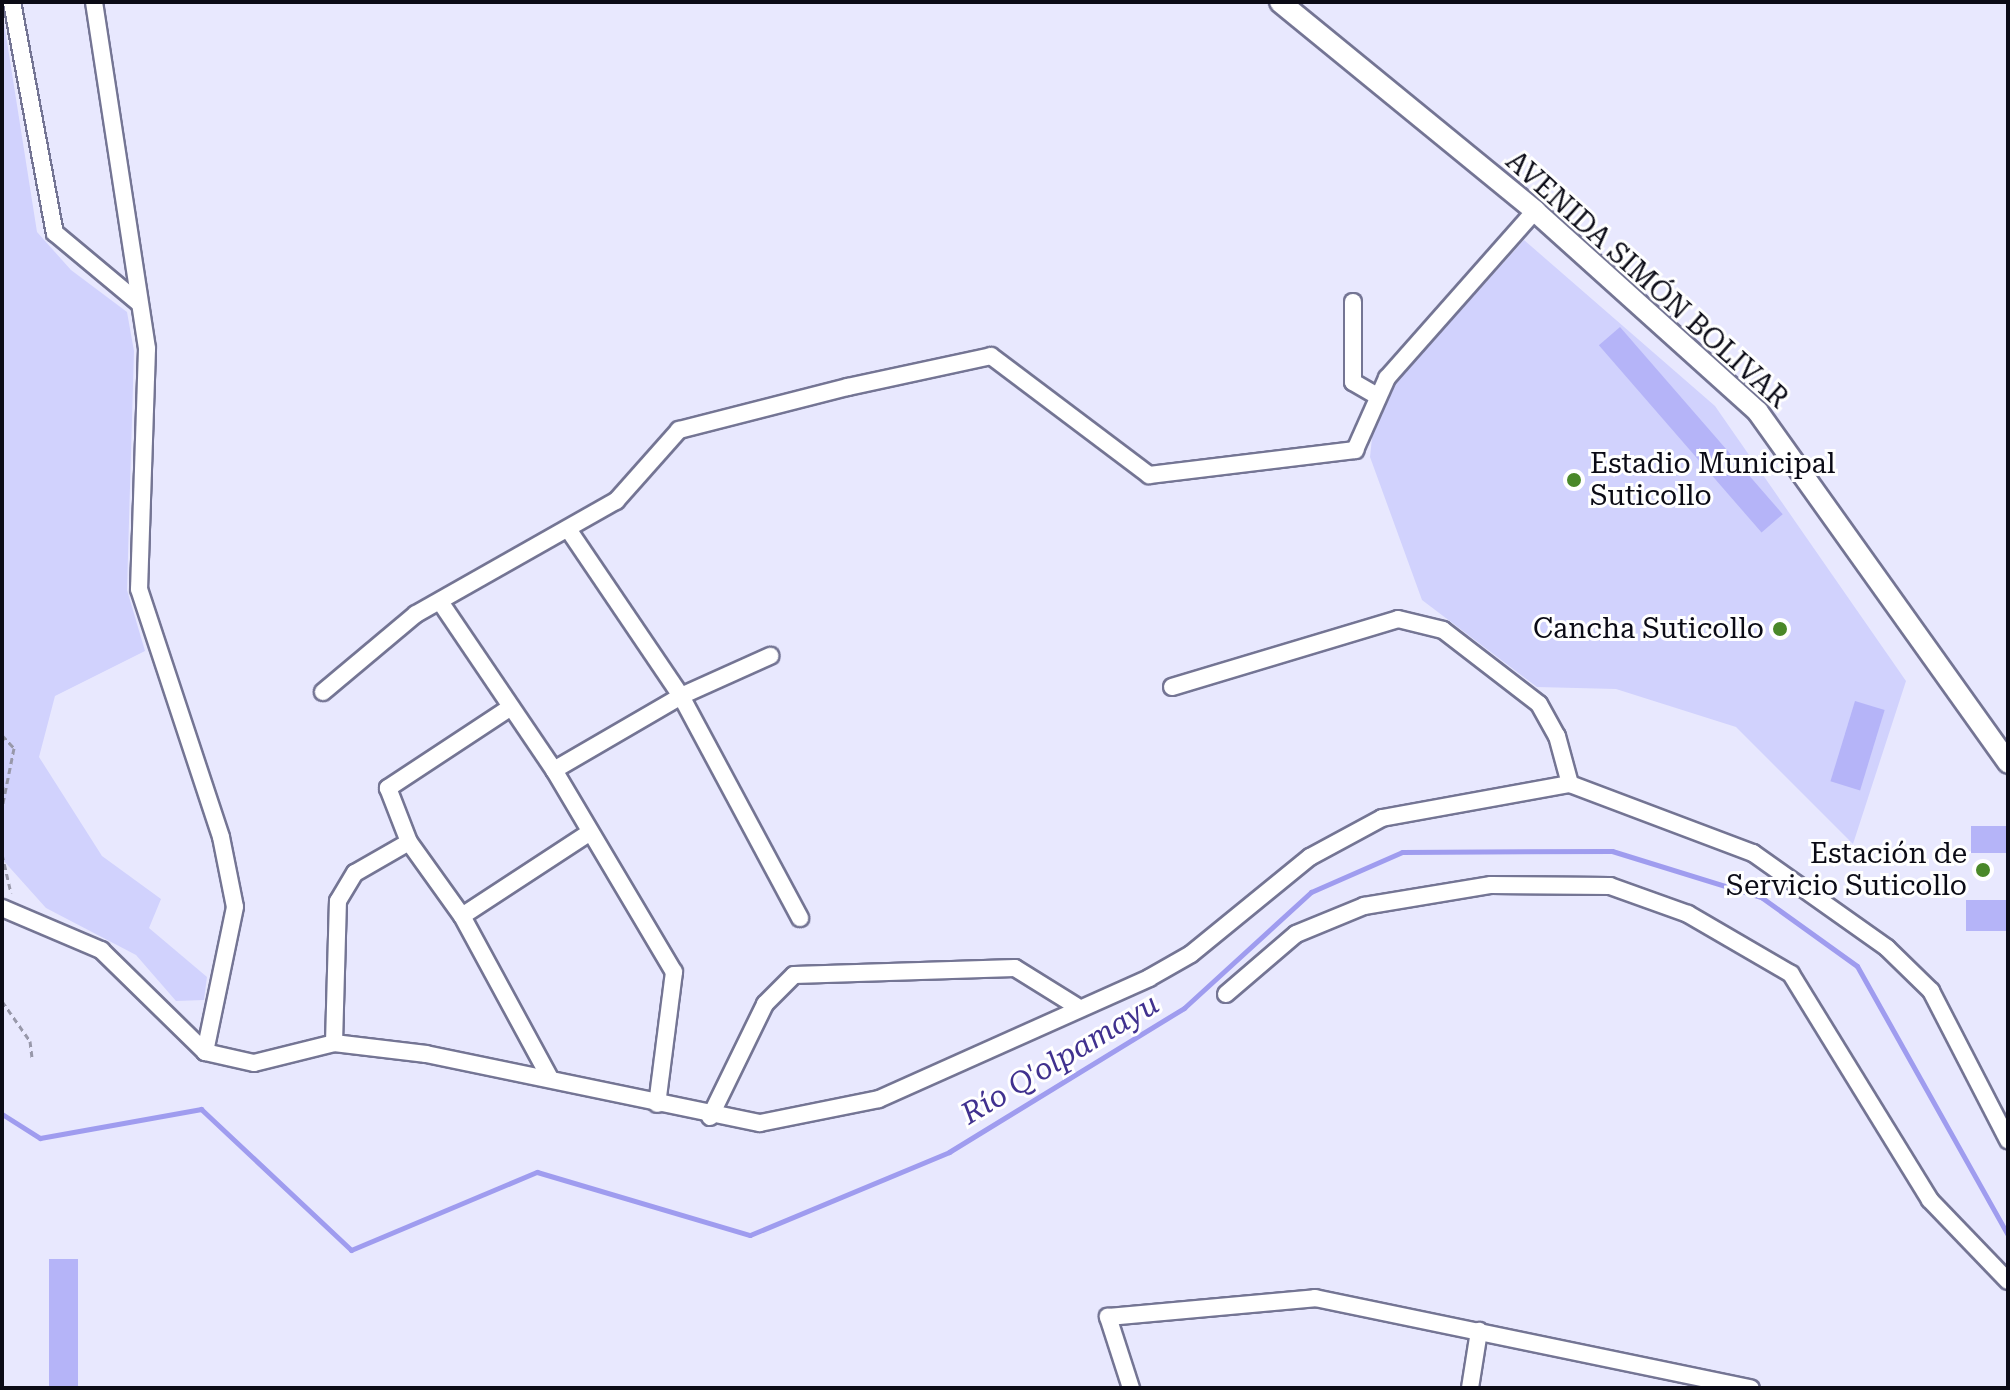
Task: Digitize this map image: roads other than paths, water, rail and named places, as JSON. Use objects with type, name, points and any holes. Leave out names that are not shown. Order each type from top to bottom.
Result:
[{"type":"main road","name":"AVENIDA SIMÓN BOLIVAR","points":[[1280,2],[1535,211],[1758,412],[2008,763]]},
{"type":"street","points":[[12,2],[55,233],[139,303]]},
{"type":"street","points":[[94,2],[147,349],[139,589],[221,837],[235,907],[205,1052]]},
{"type":"street","points":[[323,692],[416,614],[441,603],[616,501],[679,430],[991,356],[1149,475],[1355,450],[1377,396],[1535,211]]},
{"type":"street","points":[[1353,302],[1353,382],[1377,396]]},
{"type":"street","points":[[568,529],[681,696],[800,918]]},
{"type":"street","points":[[441,603],[508,709],[554,770],[674,972],[657,1104]]},
{"type":"street","points":[[1172,687],[1398,619],[1443,630],[1539,704],[1570,784]]},
{"type":"street","points":[[554,770],[681,696],[770,656]]},
{"type":"street","points":[[508,709],[388,788],[409,842],[462,916],[549,1076]]},
{"type":"street","points":[[9,910],[101,950],[205,1052],[254,1063],[334,1043],[549,1076],[710,1117],[760,1123],[879,1099],[1191,954],[1310,857],[1382,818],[1570,784],[1753,853],[1875,938],[1931,991],[2008,1140]]},
{"type":"street","points":[[462,916],[589,833]]},
{"type":"street","points":[[334,1043],[338,901],[355,873],[409,842]]},
{"type":"street","points":[[1226,994],[1296,934],[1378,904],[1491,885],[1610,886],[1688,914],[1791,974],[1930,1200],[2008,1281]]},
{"type":"street","points":[[710,1117],[765,1004],[794,975],[1015,968],[1076,1006]]},
{"type":"street","points":[[1131,1388],[1108,1317],[1315,1298],[1751,1388]]},
{"type":"street","points":[[1470,1388],[1479,1331]]},
{"type":"waterway","name":"Río Q'olpamayu","points":[[2,1114],[40,1138],[201,1109],[351,1250],[537,1172],[750,1235],[949,1152],[1184,1008],[1311,892],[1402,852],[1612,851],[1761,897],[1857,966],[2008,1235]]},
{"type":"place","name":"Estadio Municipal Suticollo","points":[[1574,480]]},
{"type":"place","name":"Cancha Suticollo","points":[[1780,629]]},
{"type":"place","name":"Estación de Servicio Suticollo","points":[[1983,870]]}]
